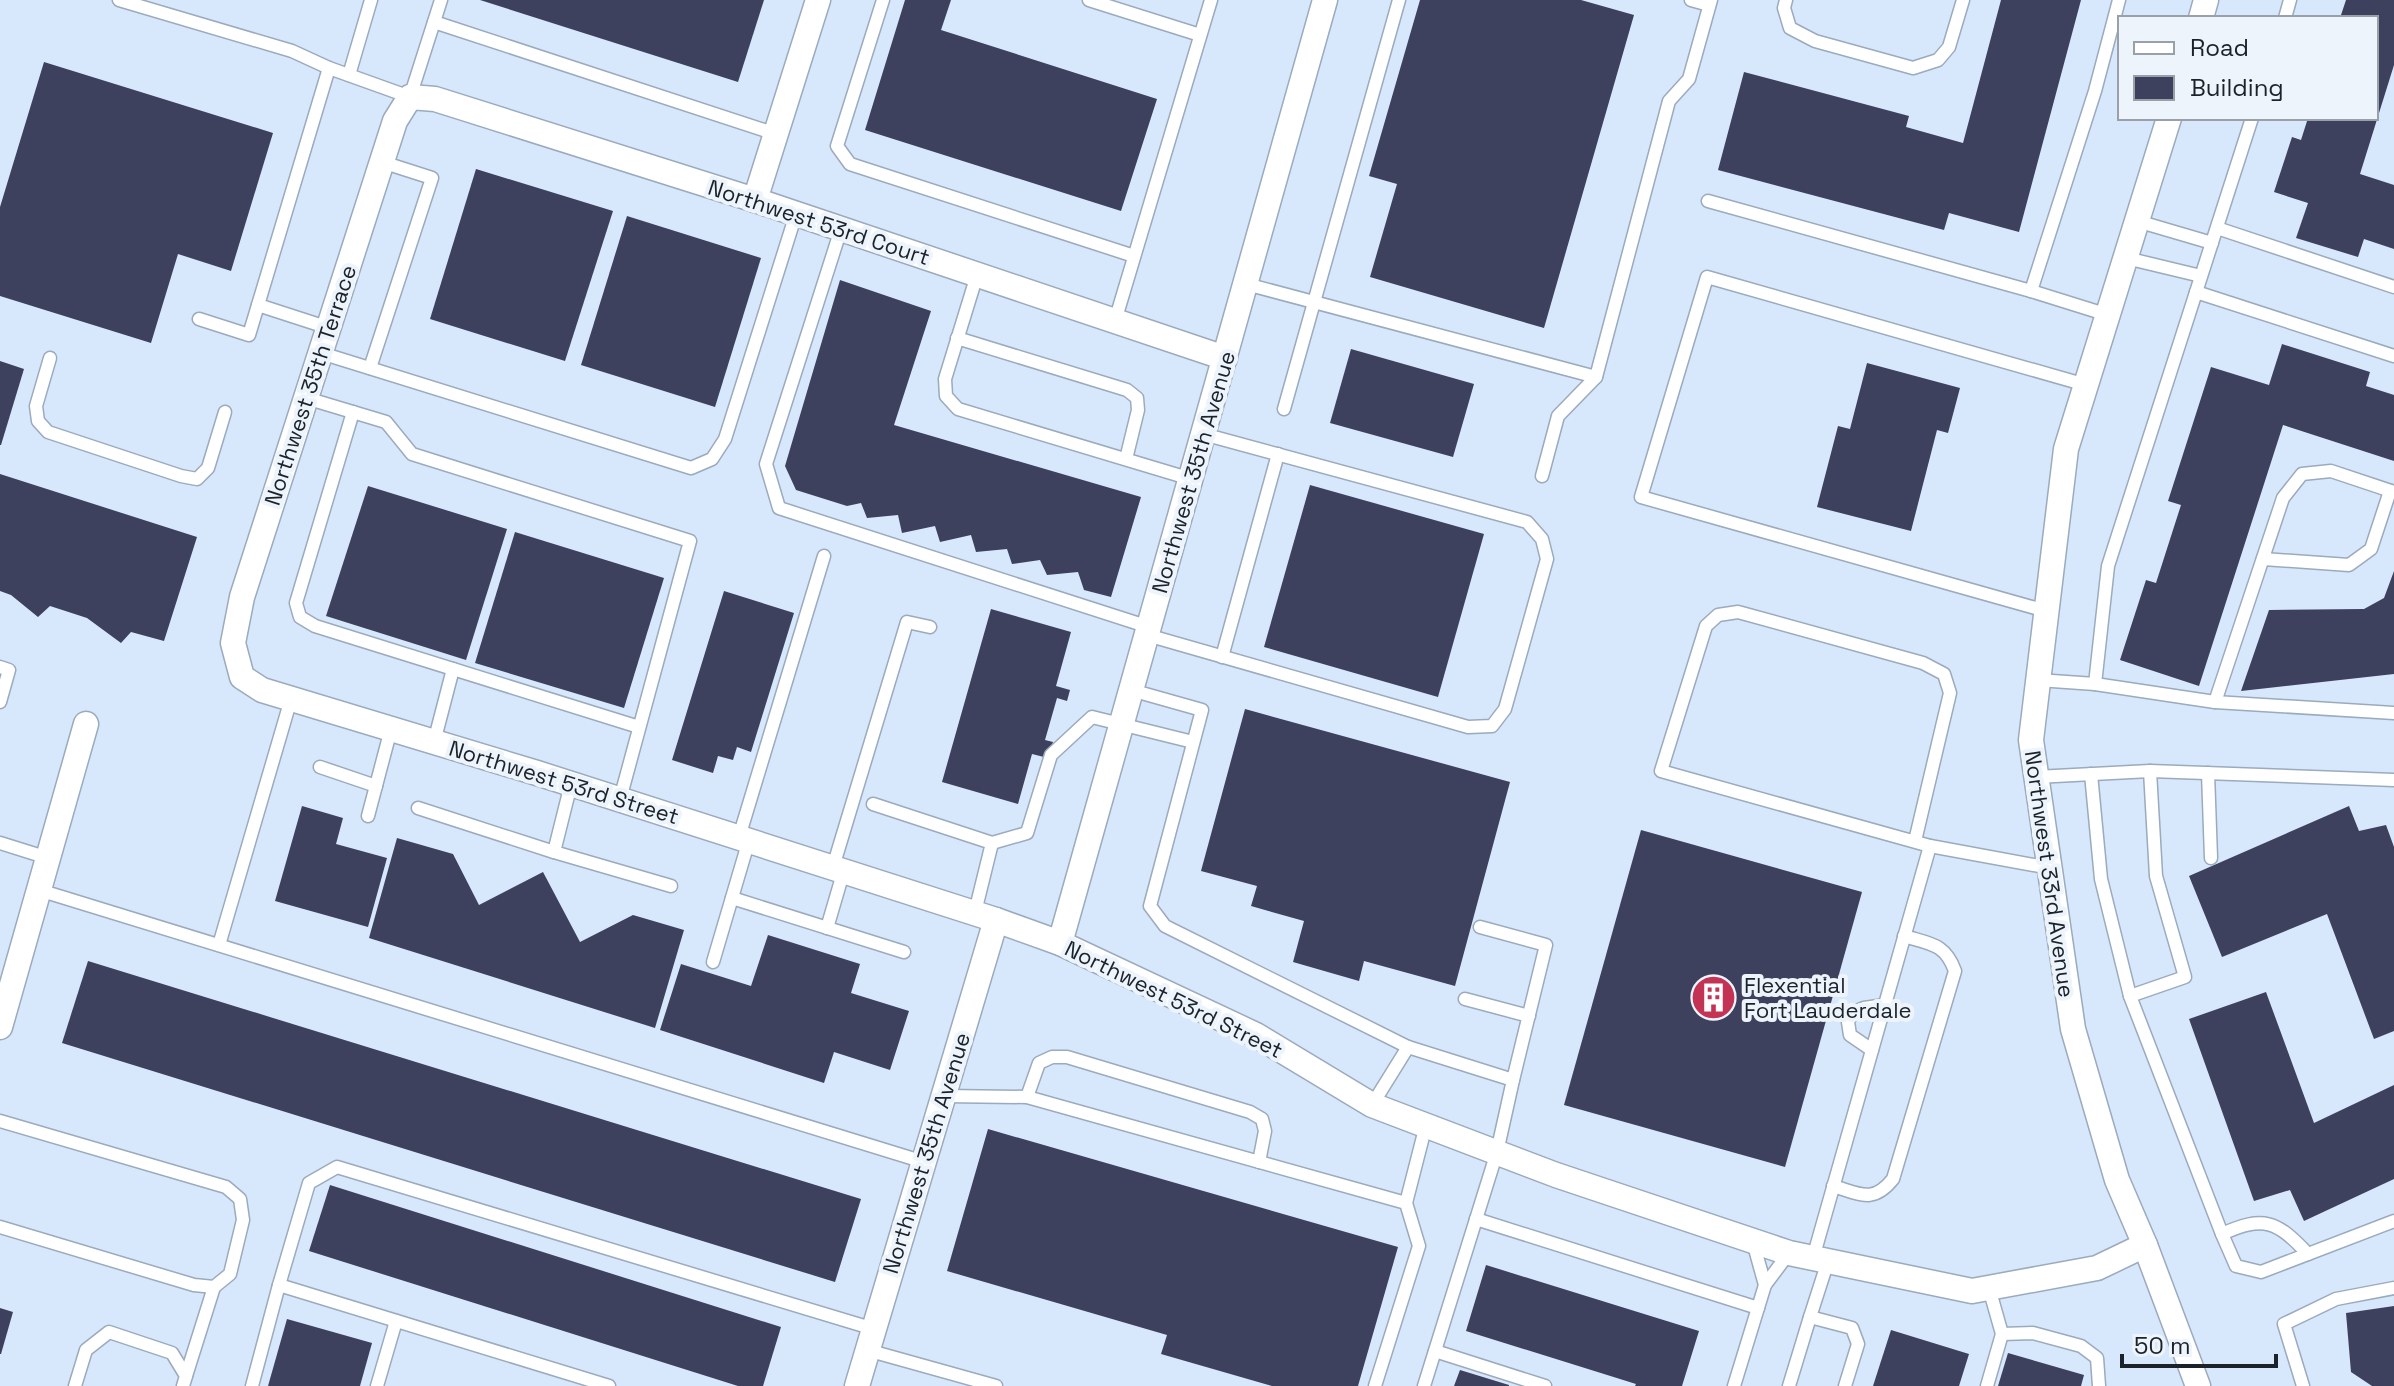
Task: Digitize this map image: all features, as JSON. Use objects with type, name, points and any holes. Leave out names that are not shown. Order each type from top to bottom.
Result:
[{"type":"street","points":[[755,200],[818,0]]},
{"type":"street","name":"Northwest 35th Avenue","points":[[1060,943],[1325,0]]},
{"type":"street","name":"Northwest 35th Terrace","points":[[242,677],[233,643],[242,597],[395,121],[410,97]]},
{"type":"street","name":"Northwest 53rd Court","points":[[410,97],[435,99],[755,200],[1225,358]]},
{"type":"street","name":"Northwest 33rd Avenue","points":[[2168,120],[2066,449],[2031,740],[2073,1029],[2117,1180],[2198,1386]]},
{"type":"street","name":"Northwest 53rd Street","points":[[242,677],[262,690],[839,868],[1060,943],[1256,1035],[1372,1105],[1556,1175],[1753,1241],[1810,1257],[1972,1291],[2097,1268],[2145,1245]]},
{"type":"street","points":[[0,1027],[86,724]]},
{"type":"street","name":"Northwest 35th Avenue","points":[[857,1386],[944,1096],[986,916]]},
{"type":"lane","points":[[119,0],[292,51],[329,68],[410,97],[441,0]]},
{"type":"lane","points":[[349,75],[371,0]]},
{"type":"lane","points":[[883,0],[837,146],[850,164],[1134,256]]},
{"type":"lane","points":[[1089,0],[1200,35]]},
{"type":"lane","points":[[1115,321],[1211,0]]},
{"type":"lane","points":[[1284,409],[1399,0]]},
{"type":"lane","points":[[1542,476],[1558,416],[1596,377],[1669,101],[1689,79],[1710,3],[1691,0]]},
{"type":"lane","points":[[1786,0],[1784,8],[1790,28],[1815,41],[1913,68],[1938,60],[1949,47],[1963,0]]},
{"type":"lane","points":[[2031,291],[2095,91],[2119,0]]},
{"type":"lane","points":[[434,22],[776,134]]},
{"type":"lane","points":[[199,319],[249,335],[329,68]]},
{"type":"lane","points":[[2095,684],[2108,566],[2251,120]]},
{"type":"lane","points":[[370,368],[432,178],[382,162]]},
{"type":"lane","points":[[1708,201],[2108,315]]},
{"type":"lane","points":[[321,353],[691,468],[712,459],[725,439],[796,214]]},
{"type":"lane","points":[[2137,221],[2212,243]]},
{"type":"lane","points":[[2217,228],[2394,287]]},
{"type":"lane","points":[[841,229],[766,464],[779,508],[1222,657],[1468,727],[1492,726],[1505,709],[1547,559],[1542,539],[1527,522],[1203,434]]},
{"type":"lane","points":[[2126,258],[2201,276]]},
{"type":"lane","points":[[977,275],[945,379],[946,396],[958,409],[1191,479]]},
{"type":"lane","points":[[2046,611],[1641,497],[1707,277],[2086,385]]},
{"type":"lane","points":[[1246,284],[1596,377]]},
{"type":"lane","points":[[2196,292],[2394,356]]},
{"type":"lane","points":[[258,305],[329,328]]},
{"type":"lane","points":[[957,338],[1127,390],[1137,398],[1138,410],[1126,459]]},
{"type":"lane","points":[[50,358],[36,406],[38,421],[48,432],[181,476],[197,479],[208,468],[225,412]]},
{"type":"lane","points":[[306,398],[386,422],[412,454],[690,541],[620,799]]},
{"type":"lane","points":[[353,412],[296,603],[300,617],[315,626],[639,727]]},
{"type":"lane","points":[[1222,657],[1278,454]]},
{"type":"lane","points":[[2215,702],[2283,498],[2302,474],[2331,471],[2392,491],[2371,549],[2349,565],[2263,559]]},
{"type":"lane","points":[[713,962],[732,898],[744,838],[824,556]]},
{"type":"lane","points":[[1915,841],[1950,693],[1944,674],[1923,663],[1738,612],[1718,615],[1706,626],[1661,771],[1930,846],[2050,868]]},
{"type":"lane","points":[[827,928],[839,868],[907,622],[930,627]]},
{"type":"lane","points":[[0,667],[9,670],[0,702]]},
{"type":"lane","points":[[434,742],[453,669]]},
{"type":"lane","points":[[2038,680],[2095,684],[2215,702],[2394,713]]},
{"type":"lane","points":[[1131,690],[1202,710],[1150,906],[1165,926],[1408,1047],[1513,1080]]},
{"type":"lane","points":[[219,945],[291,699]]},
{"type":"lane","points":[[873,804],[992,843],[1027,833],[1051,755],[1092,717],[1193,742]]},
{"type":"lane","points":[[368,816],[391,729]]},
{"type":"lane","points":[[320,767],[376,786]]},
{"type":"lane","points":[[2036,777],[2150,771],[2394,780]]},
{"type":"lane","points":[[2130,996],[2185,977],[2156,876],[2150,771]]},
{"type":"lane","points":[[2208,773],[2211,858]]},
{"type":"lane","points":[[2091,774],[2101,879],[2130,996],[2236,1266],[2261,1272],[2394,1221]]},
{"type":"lane","points":[[554,852],[571,784]]},
{"type":"lane","points":[[418,808],[671,886]]},
{"type":"lane","points":[[0,843],[48,858]]},
{"type":"lane","points":[[986,916],[992,843]]},
{"type":"lane","points":[[1789,1386],[1810,1317],[1810,1257],[1930,846]]},
{"type":"lane","points":[[39,890],[924,1162]]},
{"type":"lane","points":[[732,898],[904,952]]},
{"type":"lane","points":[[1424,1386],[1497,1152],[1546,945],[1480,927]]},
{"type":"lane","points":[[1833,1186],[1869,1196],[1883,1191],[1893,1179],[1955,971],[1950,957],[1940,947],[1904,936]]},
{"type":"lane","points":[[1465,999],[1529,1016]]},
{"type":"lane","points":[[1872,1050],[1850,1035],[1848,1022],[1852,1013],[1885,1005]]},
{"type":"lane","points":[[1372,1105],[1408,1047]]},
{"type":"lane","points":[[1027,1097],[1039,1063],[1052,1057],[1067,1057],[1250,1112],[1262,1119],[1265,1131],[1259,1162]]},
{"type":"lane","points":[[944,1096],[1027,1097],[1406,1203]]},
{"type":"lane","points":[[0,1121],[226,1187],[240,1199],[243,1220],[230,1274],[214,1287],[185,1381]]},
{"type":"lane","points":[[1375,1386],[1419,1246],[1406,1203],[1426,1125]]},
{"type":"lane","points":[[252,1386],[309,1183],[337,1167],[870,1340],[994,1386]]},
{"type":"lane","points":[[1476,1219],[1758,1308]]},
{"type":"lane","points":[[2222,1234],[2245,1223],[2262,1222],[2289,1233],[2308,1254]]},
{"type":"lane","points":[[0,1227],[194,1285],[214,1287]]},
{"type":"lane","points":[[1734,1386],[1765,1285],[1753,1241]]},
{"type":"lane","points":[[1765,1285],[1810,1257]]},
{"type":"lane","points":[[279,1285],[609,1386]]},
{"type":"lane","points":[[1987,1386],[2002,1334],[1989,1288]]},
{"type":"lane","points":[[2303,1386],[2284,1324],[2336,1299],[2394,1288]]},
{"type":"lane","points":[[1810,1317],[1852,1328],[1858,1344],[1845,1386]]},
{"type":"lane","points":[[381,1385],[396,1321]]},
{"type":"lane","points":[[75,1386],[86,1350],[109,1332],[172,1353],[185,1381]]},
{"type":"lane","points":[[2002,1334],[2033,1333],[2081,1346],[2097,1358],[2099,1386]]},
{"type":"lane","points":[[1435,1351],[1545,1386]]},
{"type":"building","points":[[480,0],[764,0],[738,82]]},
{"type":"building","points":[[905,0],[951,0],[941,30],[1157,99],[1121,211],[865,130]]},
{"type":"building","points":[[1420,0],[1581,0],[1634,15],[1544,328],[1370,277],[1397,184],[1369,176]]},
{"type":"building","points":[[2001,0],[2081,0],[2019,232],[1949,213],[1944,230],[1718,170],[1744,72],[1909,116],[1906,127],[1963,143]]},
{"type":"building","points":[[2346,0],[2394,0],[2394,65],[2378,116],[2378,16],[2341,16]]},
{"type":"building","points":[[44,62],[273,133],[231,271],[178,254],[151,343],[0,296],[0,207]]},
{"type":"building","points":[[2307,120],[2377,120],[2360,174],[2394,185],[2394,249],[2364,239],[2358,257],[2296,238],[2308,203],[2274,192],[2292,137],[2301,140]]},
{"type":"building","points":[[476,169],[613,211],[565,361],[430,319]]},
{"type":"building","points":[[627,216],[761,258],[715,407],[581,365]]},
{"type":"building","points":[[840,280],[931,311],[894,425],[1141,497],[1111,597],[1084,590],[1078,572],[1047,575],[1040,560],[1012,564],[1007,549],[976,552],[971,535],[940,542],[935,526],[902,533],[898,515],[867,518],[861,503],[847,506],[796,490],[785,466]]},
{"type":"building","points":[[2282,344],[2370,372],[2366,386],[2394,395],[2394,461],[2283,425],[2199,686],[2120,660],[2146,580],[2156,583],[2181,505],[2168,501],[2211,367],[2269,385]]},
{"type":"building","points":[[1351,349],[1474,384],[1453,457],[1330,423]]},
{"type":"building","points":[[0,361],[24,369],[1,445],[0,445]]},
{"type":"building","points":[[1867,363],[1960,388],[1948,433],[1937,430],[1911,531],[1817,507],[1838,426],[1850,429]]},
{"type":"building","points":[[0,474],[197,537],[164,641],[131,632],[121,643],[87,618],[50,606],[38,617],[11,595],[0,591]]},
{"type":"building","points":[[1310,485],[1484,534],[1438,697],[1264,647]]},
{"type":"building","points":[[368,486],[507,529],[466,660],[326,616]]},
{"type":"building","points":[[515,532],[664,578],[624,708],[475,663]]},
{"type":"building","points":[[2394,571],[2394,674],[2241,691],[2269,610],[2364,609],[2384,598]]},
{"type":"building","points":[[724,591],[794,613],[751,752],[737,747],[733,760],[718,756],[713,773],[672,760]]},
{"type":"building","points":[[991,609],[1071,632],[1056,686],[1070,690],[1067,701],[1057,698],[1045,740],[1053,742],[1048,758],[1032,754],[1018,804],[942,782]]},
{"type":"building","points":[[1245,709],[1510,782],[1455,986],[1364,961],[1359,981],[1293,962],[1304,921],[1251,906],[1257,886],[1201,871]]},
{"type":"building","points":[[302,806],[343,818],[336,844],[387,858],[368,927],[275,901]]},
{"type":"building","points":[[2349,806],[2359,831],[2386,825],[2394,847],[2394,1031],[2374,1039],[2327,914],[2222,957],[2189,876]]},
{"type":"building","name":"Flexential Fort Lauderdale","points":[[1641,830],[1862,892],[1785,1167],[1564,1105]]},
{"type":"building","points":[[397,838],[453,854],[479,905],[543,872],[580,942],[633,915],[684,930],[655,1028],[369,938]]},
{"type":"building","points":[[768,935],[860,964],[851,993],[909,1011],[890,1070],[834,1052],[824,1083],[660,1030],[681,964],[751,986]]},
{"type":"building","points":[[88,961],[861,1199],[835,1282],[62,1043]]},
{"type":"building","points":[[2266,992],[2314,1123],[2394,1085],[2394,1179],[2304,1221],[2290,1190],[2254,1201],[2189,1019]]},
{"type":"building","points":[[988,1129],[1398,1247],[1358,1386],[1272,1386],[1161,1354],[1167,1335],[947,1271]]},
{"type":"building","points":[[330,1185],[781,1327],[763,1386],[738,1386],[309,1251]]},
{"type":"building","points":[[1486,1265],[1699,1331],[1682,1386],[1635,1386],[1466,1331]]},
{"type":"building","points":[[2394,1306],[2394,1386],[2372,1386],[2351,1372],[2346,1313]]},
{"type":"building","points":[[0,1308],[13,1312],[1,1354],[0,1354]]},
{"type":"building","points":[[287,1319],[372,1343],[360,1386],[268,1386]]},
{"type":"building","points":[[1891,1330],[1969,1354],[1959,1386],[1873,1386]]},
{"type":"building","points":[[2008,1353],[2084,1375],[2081,1386],[1998,1386]]},
{"type":"building","points":[[1460,1370],[1509,1385],[1509,1386],[1454,1386]]},
{"type":"place","name":"Flexential Fort Lauderdale","points":[[1713,998]]}]
